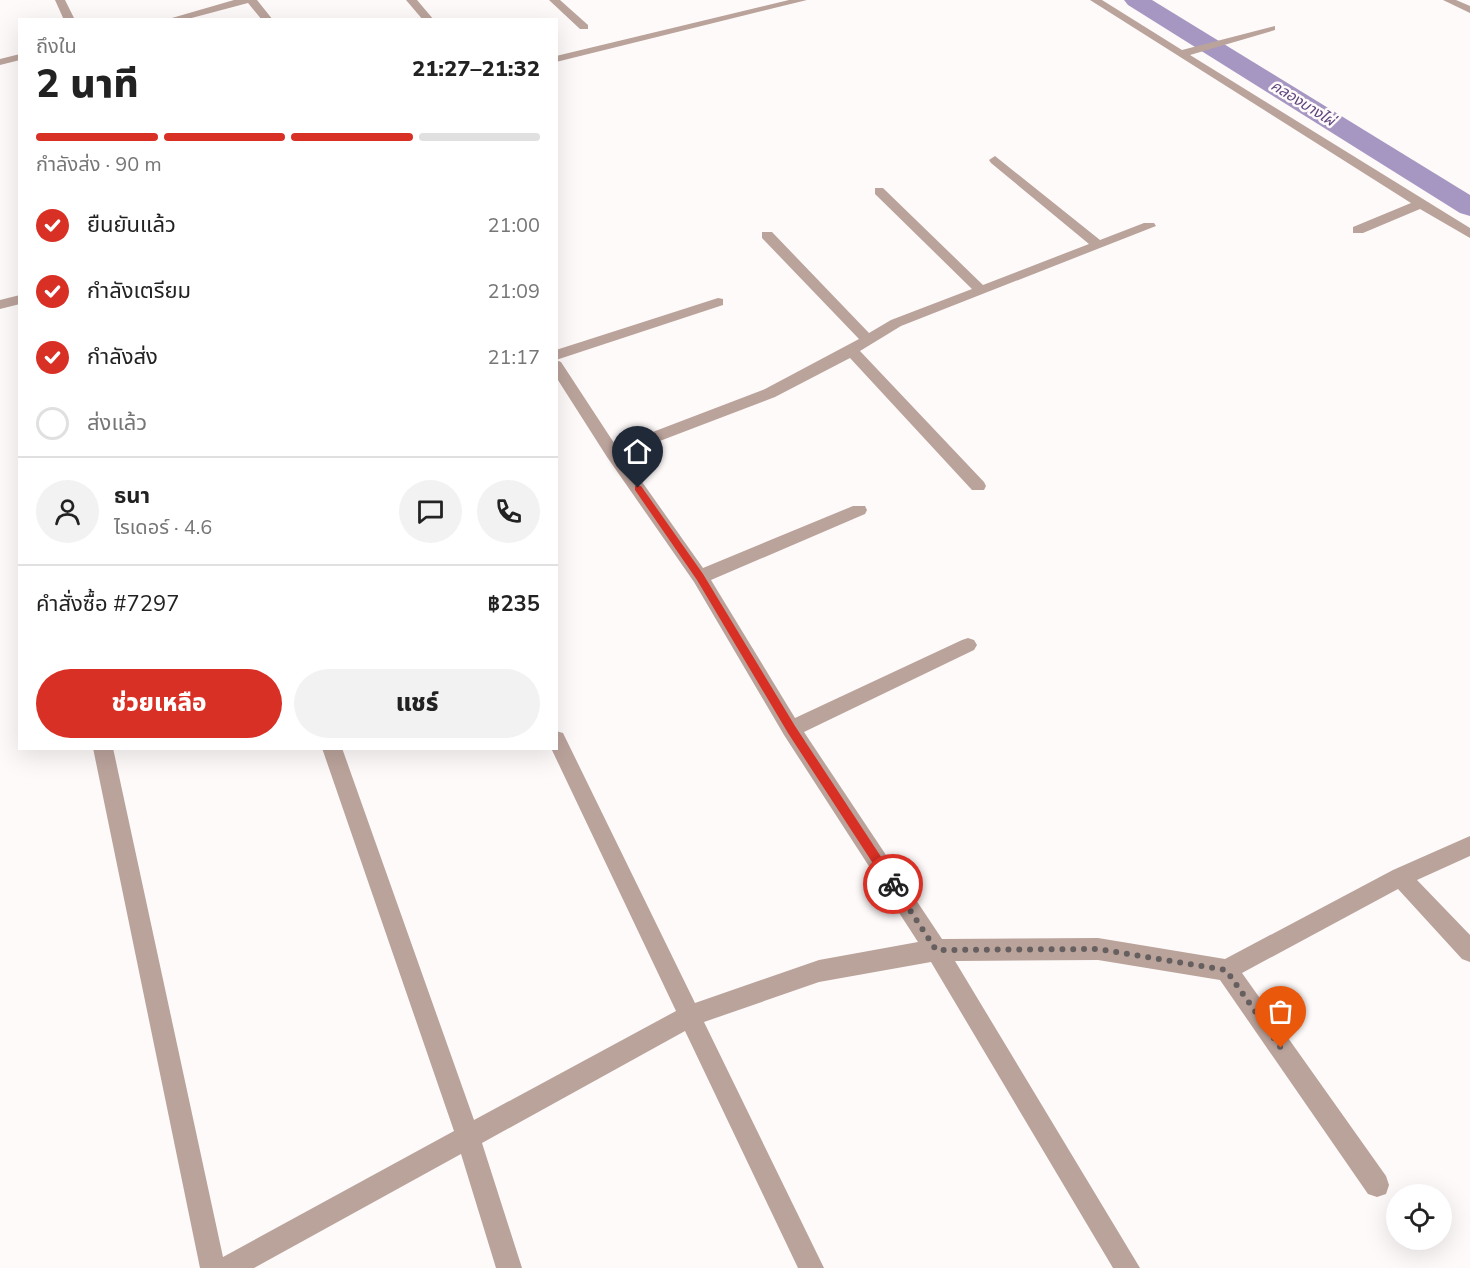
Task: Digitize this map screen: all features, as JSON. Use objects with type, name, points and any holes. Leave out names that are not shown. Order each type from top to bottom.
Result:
[{"type":"street","points":[[60,0],[69,18]]},
{"type":"street","points":[[176,18],[215,4],[248,0],[266,18]]},
{"type":"street","points":[[411,0],[427,18]]},
{"type":"street","points":[[554,0],[584,27]]},
{"type":"street","points":[[558,59],[802,0]]},
{"type":"street","points":[[1095,0],[1420,204],[1467,230]]},
{"type":"street","points":[[1448,0],[1470,10]]},
{"type":"street","points":[[1180,54],[1271,28]]},
{"type":"street","points":[[0,62],[18,58]]},
{"type":"street","points":[[995,159],[1097,244]]},
{"type":"street","points":[[879,191],[980,289]]},
{"type":"street","points":[[1358,230],[1420,204]]},
{"type":"street","points":[[613,453],[770,393],[896,323],[1097,244],[1149,226]]},
{"type":"street","points":[[767,235],[868,340]]},
{"type":"street","points":[[0,305],[18,300]]},
{"type":"street","points":[[558,354],[718,302]]},
{"type":"street","points":[[851,350],[978,486]]},
{"type":"street","points":[[558,368],[613,453],[700,577],[791,729],[936,950],[1126,1268]]},
{"type":"street","points":[[700,577],[859,510]]},
{"type":"street","points":[[791,729],[968,645]]},
{"type":"street","points":[[558,743],[812,1268]]},
{"type":"street","points":[[103,750],[213,1268]]},
{"type":"street","points":[[334,750],[468,1138],[509,1268]]},
{"type":"street","points":[[228,1268],[689,1016],[819,971],[936,950],[1098,949],[1226,970],[1400,877],[1470,846]]},
{"type":"street","points":[[1400,877],[1470,951]]},
{"type":"street","points":[[1226,970],[1377,1185]]},
{"type":"waterway","name":"คลองบางไผ่","points":[[1136,0],[1470,207]]},
{"type":"way so far","points":[[893,884],[936,950],[1098,949],[1226,970],[1281,1048]]},
{"type":"route","points":[[638,488],[700,577],[791,729],[893,884]]}]
